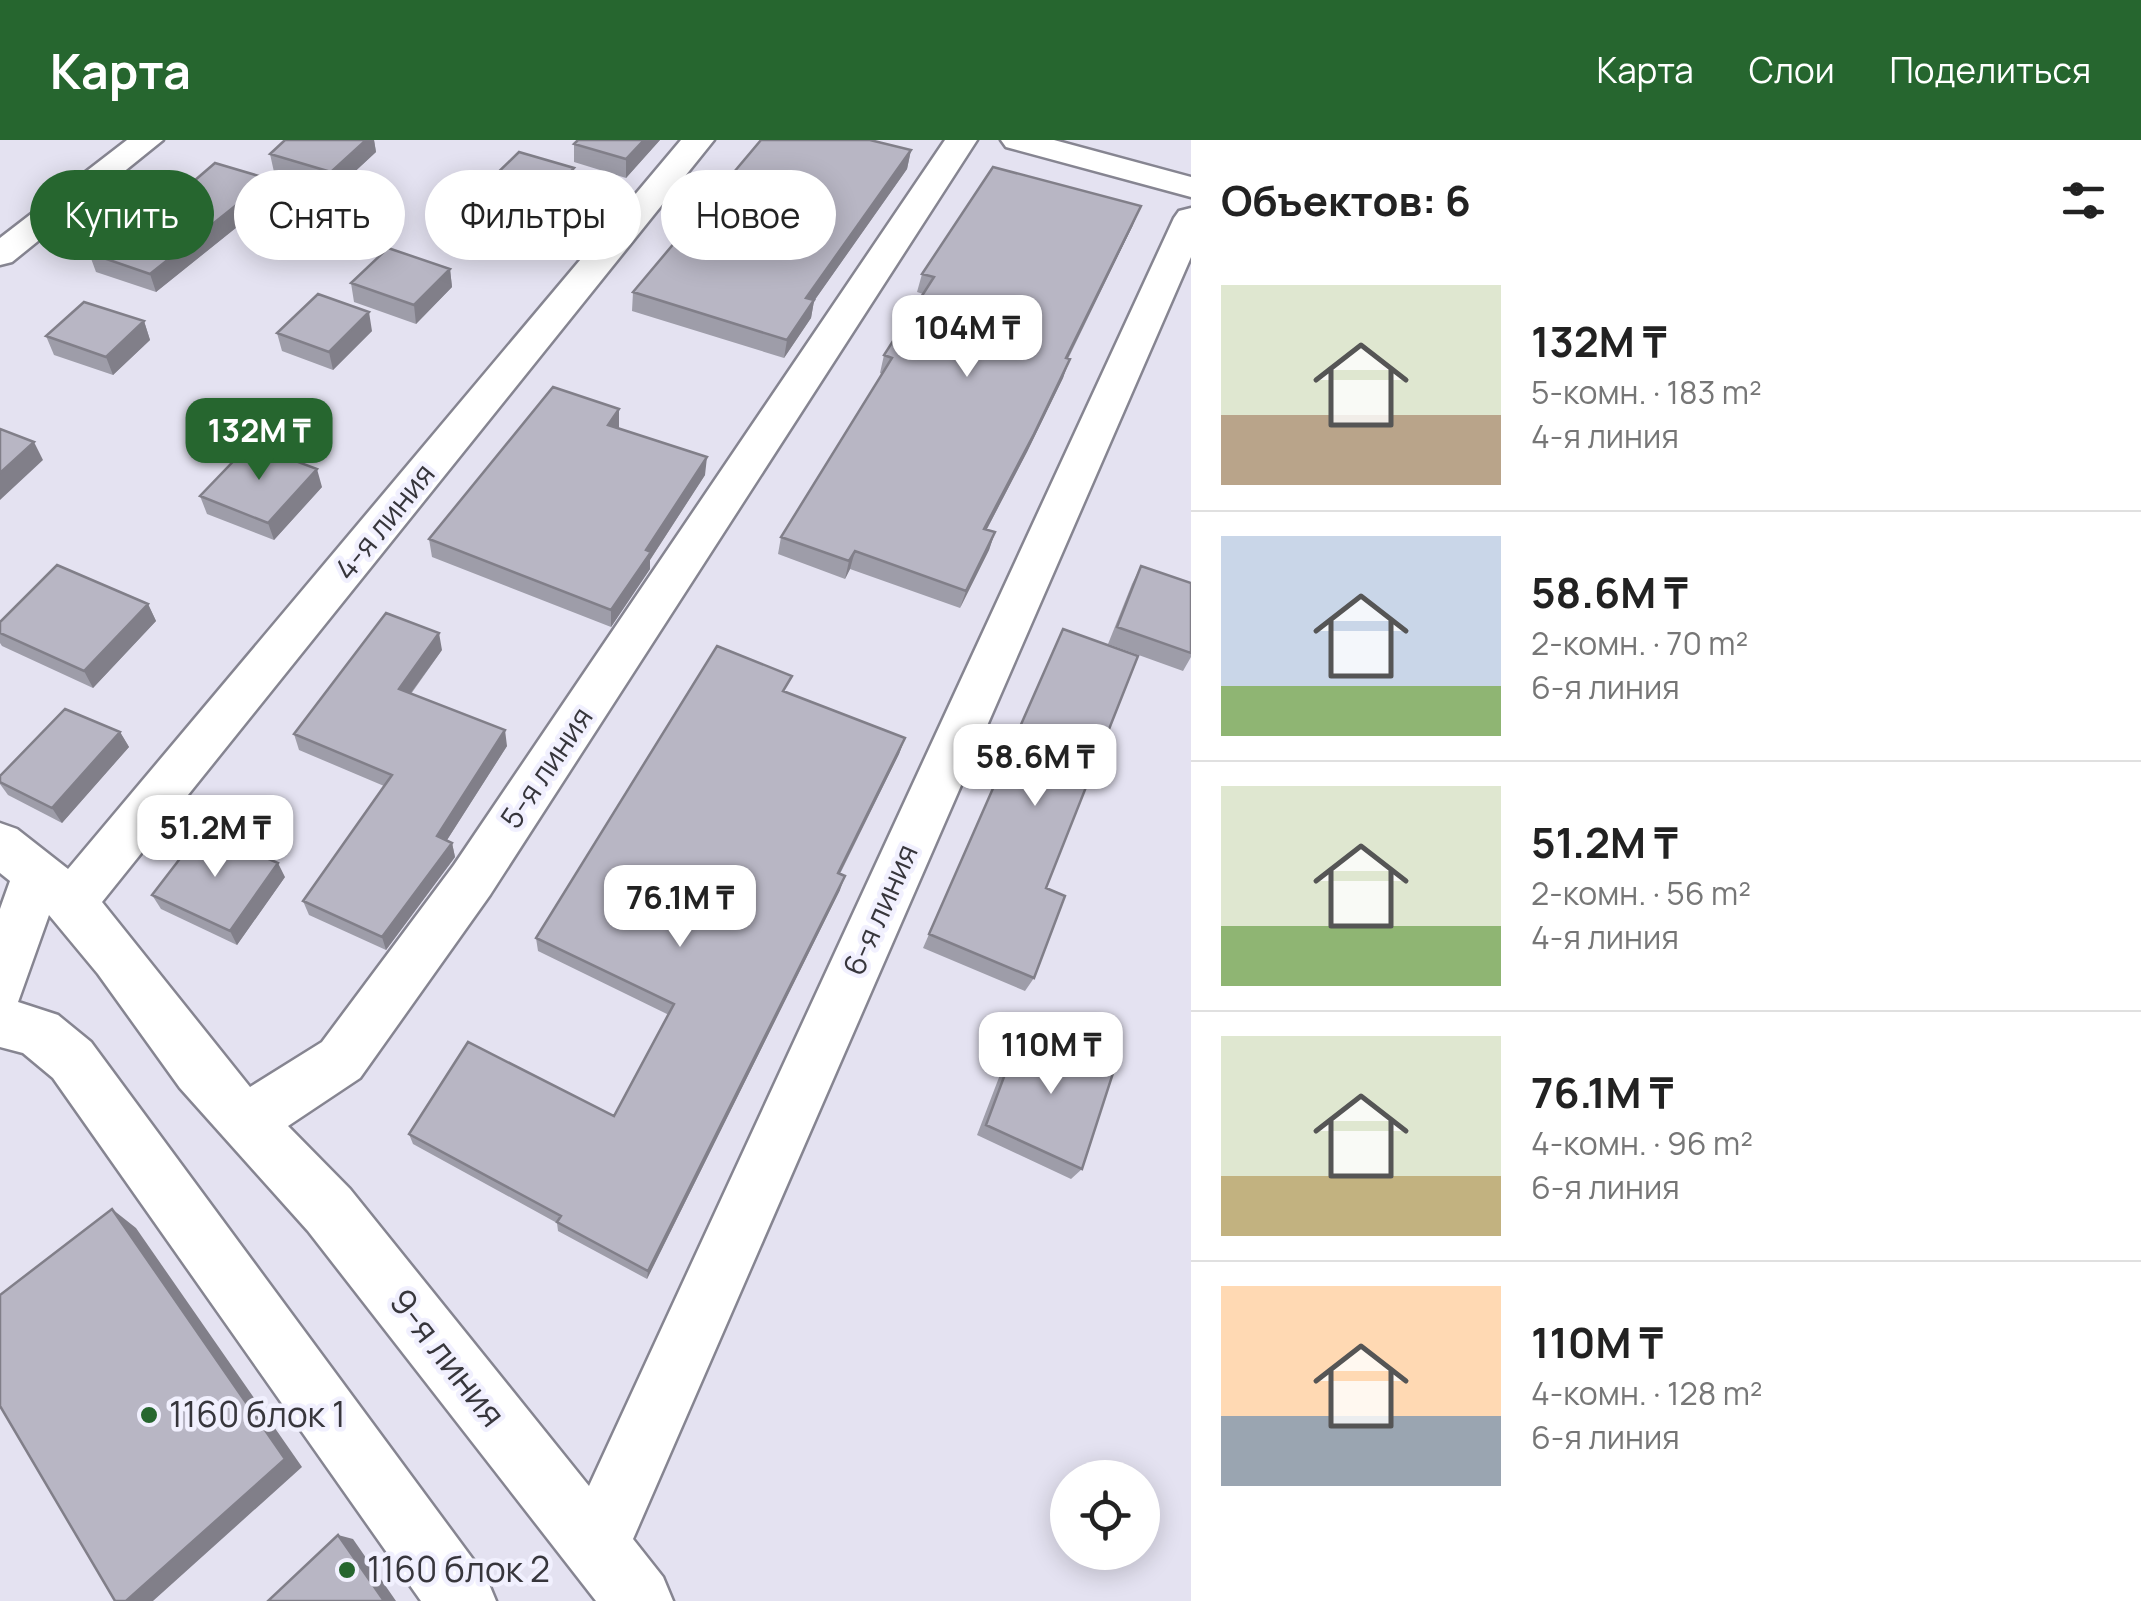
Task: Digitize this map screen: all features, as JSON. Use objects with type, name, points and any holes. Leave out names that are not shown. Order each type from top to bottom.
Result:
[{"type":"street","points":[[0,256],[147,140]]},
{"type":"street","name":"4-я линия","points":[[36,874],[698,140]]},
{"type":"street","name":"5-я линия","points":[[246,1122],[340,1060],[450,910],[961,140]]},
{"type":"street","points":[[1017,140],[1191,187]]},
{"type":"street","name":"6-я линия","points":[[594,1548],[1191,218]]},
{"type":"street","points":[[0,986],[36,874]]},
{"type":"street","points":[[36,874],[182,1045],[209,1086],[246,1122]]},
{"type":"street","points":[[0,1022],[39,1032],[72,1060],[462,1601]]},
{"type":"street","name":"9-я линия","points":[[246,1122],[329,1210],[639,1601]]},
{"type":"building","points":[[285,140],[366,140],[333,170],[270,154]]},
{"type":"building","points":[[578,140],[644,140],[626,159],[574,144]]},
{"type":"building","points":[[761,140],[870,140],[911,150],[836,256],[836,170],[736,170]]},
{"type":"building","points":[[519,152],[574,168],[572,170],[500,170]]},
{"type":"building","points":[[215,163],[239,170],[234,170],[234,207],[214,223],[214,170],[207,170]]},
{"type":"building","points":[[993,167],[1141,206],[1066,358],[1070,359],[1034,434],[984,529],[995,532],[966,591],[855,551],[849,561],[781,537],[892,358],[884,355],[934,277],[922,274]]},
{"type":"building","points":[[405,254],[450,269],[414,305],[351,283],[375,260],[405,260]]},
{"type":"building","points":[[661,259],[833,260],[806,298],[814,300],[787,340],[633,292]]},
{"type":"building","points":[[109,260],[168,260],[150,274]]},
{"type":"building","points":[[318,294],[369,312],[329,352],[277,333]]},
{"type":"building","points":[[84,302],[144,321],[106,357],[46,336]]},
{"type":"building","points":[[553,387],[619,409],[608,425],[707,457],[646,550],[651,552],[611,610],[429,539]]},
{"type":"building","points":[[0,429],[34,442],[0,473]]},
{"type":"building","points":[[250,444],[317,469],[268,523],[200,496]]},
{"type":"building","points":[[57,565],[148,604],[84,671],[0,633],[0,622]]},
{"type":"building","points":[[1141,566],[1191,583],[1191,653],[1117,627]]},
{"type":"building","points":[[386,613],[439,633],[399,689],[505,730],[437,836],[452,843],[382,937],[303,901],[392,775],[294,734]]},
{"type":"building","points":[[1063,629],[1138,656],[1046,888],[1065,896],[1034,978],[929,934]]},
{"type":"building","points":[[717,646],[792,676],[783,691],[905,738],[838,873],[845,876],[648,1271],[557,1222],[561,1216],[409,1134],[468,1042],[614,1116],[674,1004],[536,938]]},
{"type":"building","points":[[65,709],[120,732],[52,808],[0,782],[0,776]]},
{"type":"building","points":[[202,830],[278,863],[230,931],[152,895]]},
{"type":"building","points":[[1023,1026],[1115,1067],[1082,1169],[986,1125]]},
{"type":"building","name":"1160 блок 1","points":[[112,1209],[285,1459],[126,1601],[115,1601],[0,1406],[0,1295]]},
{"type":"building","name":"1160 блок 2","points":[[338,1535],[384,1601],[268,1601]]},
{"type":"place","name":"1160 блок 1","points":[[149,1415]]},
{"type":"place","name":"1160 блок 2","points":[[347,1570]]}]
